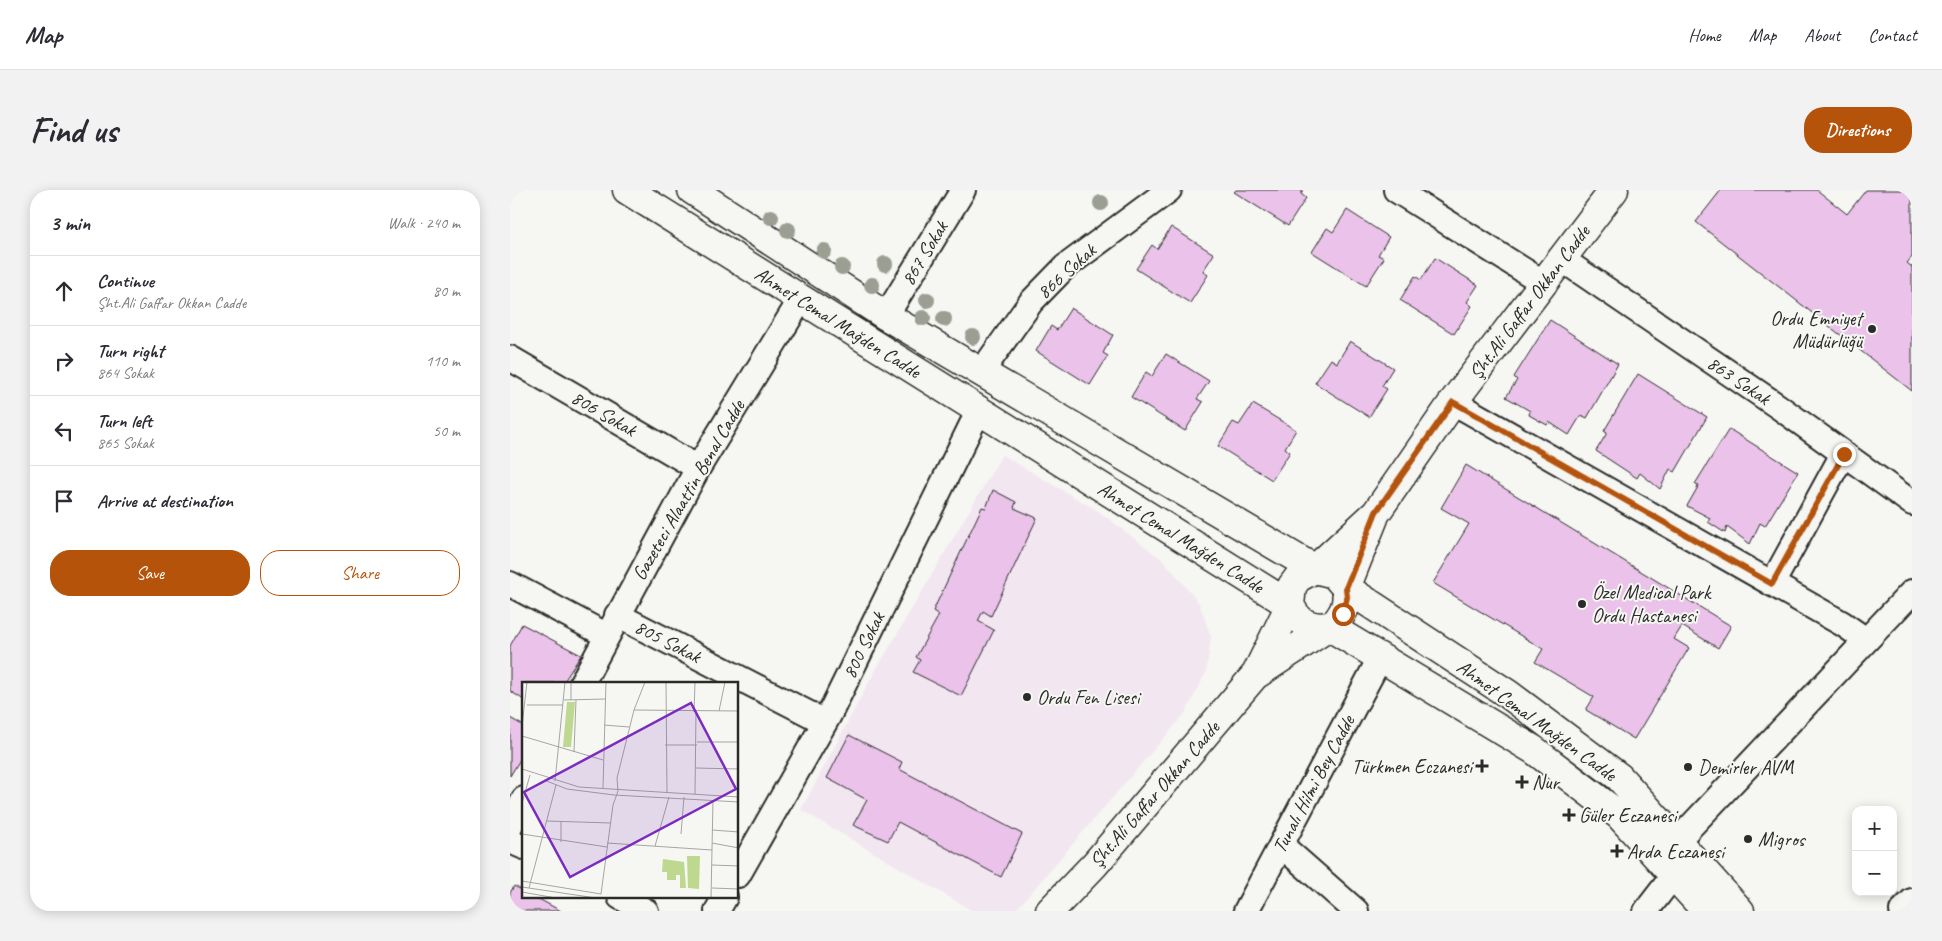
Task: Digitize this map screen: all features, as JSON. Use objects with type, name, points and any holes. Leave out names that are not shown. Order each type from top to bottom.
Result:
[{"type":"main road","name":"Ahmet Cemal Mağden Cadde","points":[[627,190],[1290,605],[1301,621],[1318,627],[1328,626],[1534,750],[1620,816],[1706,911]]},
{"type":"main road","name":"Şht.Ali Gaffar Okkan Cadde","points":[[1050,911],[1095,864],[1256,674],[1290,605],[1292,586],[1306,572],[1315,570],[1376,512],[1453,402],[1563,260],[1614,190]]},
{"type":"main road","name":"Ahmet Cemal Mağden Cadde","points":[[702,193],[886,316],[982,371],[1315,570],[1334,574],[1346,588],[1508,694],[1611,771],[1678,840],[1740,911]]},
{"type":"main road","name":"Şht.Ali Gaffar Okkan Cadde","points":[[1256,674],[1336,622],[1343,614],[1347,597],[1346,588],[1376,512]]},
{"type":"street","name":"867 Sokak","points":[[886,316],[963,190]]},
{"type":"street","name":"866 Sokak","points":[[982,371],[1031,302],[1065,267],[1169,190]]},
{"type":"street","points":[[1396,190],[1544,283]]},
{"type":"street","name":"863 Sokak","points":[[1563,260],[1912,503]]},
{"type":"street","name":"Gazeteci Alaattin Benal Cadde","points":[[583,682],[698,468],[801,299]]},
{"type":"street","name":"806 Sokak","points":[[510,358],[698,468]]},
{"type":"street","points":[[1453,402],[1843,624],[1866,640]]},
{"type":"street","name":"800 Sokak","points":[[739,873],[825,722],[979,410]]},
{"type":"street","points":[[1772,584],[1844,454]]},
{"type":"street","name":"805 Sokak","points":[[510,584],[612,625],[737,682]]},
{"type":"street","points":[[1678,840],[1912,592]]},
{"type":"street","name":"Tunalı Hilmi Bey Cadde","points":[[1246,911],[1380,658]]},
{"type":"street","name":"805 Sokak","points":[[739,683],[825,722]]},
{"type":"street","points":[[514,842],[522,808]]},
{"type":"street","points":[[1281,845],[1356,911]]},
{"type":"street","points":[[1646,911],[1673,876]]},
{"type":"street","points":[[622,898],[646,911]]},
{"type":"street","points":[[717,911],[724,898]]},
{"type":"street","points":[[1902,911],[1912,900]]},
{"type":"shaded area","name":"Ordu Fen Lisesi","points":[[1002,455],[1098,511],[1164,561],[1199,603],[1211,637],[1206,672],[1186,712],[1015,911],[973,911],[801,810],[869,682]]},
{"type":"building","points":[[1236,190],[1303,190],[1301,194],[1306,198],[1288,226],[1234,192]]},
{"type":"building","name":"Ordu Emniyet Müdürlüğü","points":[[1721,190],[1817,190],[1847,214],[1866,190],[1912,190],[1912,257],[1907,263],[1912,267],[1912,391],[1696,222]]},
{"type":"building","points":[[1347,210],[1389,237],[1378,255],[1384,258],[1366,286],[1312,252],[1327,228],[1333,232]]},
{"type":"building","points":[[1171,227],[1214,254],[1203,271],[1208,275],[1190,303],[1136,269],[1152,245],[1157,249]]},
{"type":"building","points":[[1435,258],[1478,285],[1467,302],[1472,306],[1454,334],[1400,300],[1415,276],[1421,280]]},
{"type":"building","points":[[1071,308],[1113,335],[1103,353],[1108,356],[1090,385],[1036,351],[1051,326],[1057,330]]},
{"type":"building","points":[[1550,320],[1618,364],[1587,418],[1581,415],[1569,435],[1549,422],[1547,425],[1529,415],[1530,411],[1506,397],[1517,380],[1514,377]]},
{"type":"building","points":[[1350,341],[1393,368],[1382,386],[1387,389],[1369,417],[1315,383],[1331,359],[1337,363]]},
{"type":"building","points":[[1166,354],[1209,381],[1197,399],[1203,402],[1185,431],[1131,397],[1146,372],[1152,376]]},
{"type":"building","points":[[1638,374],[1707,417],[1675,472],[1670,469],[1660,489],[1640,473],[1637,478],[1596,451],[1607,433],[1604,431]]},
{"type":"building","points":[[1253,404],[1296,430],[1285,448],[1290,452],[1272,480],[1218,446],[1233,422],[1239,425]]},
{"type":"building","points":[[1729,429],[1798,472],[1765,526],[1760,523],[1750,544],[1727,527],[1725,533],[1708,522],[1710,518],[1687,506],[1699,485],[1695,484]]},
{"type":"building","name":"Özel Medical Park Ordu Hastanesi","points":[[1466,465],[1731,626],[1718,648],[1682,626],[1674,639],[1689,648],[1634,739],[1586,710],[1594,697],[1535,662],[1543,649],[1433,583],[1469,524],[1441,508]]},
{"type":"building","points":[[993,490],[1016,502],[1014,508],[1037,518],[991,616],[983,611],[978,621],[994,630],[961,696],[913,672],[920,660],[916,657],[939,615],[933,611],[982,507],[986,508]]},
{"type":"building","points":[[522,624],[581,655],[564,682],[522,682],[522,699],[510,691],[510,646]]},
{"type":"building","points":[[510,718],[522,725],[522,756],[510,776]]},
{"type":"building","points":[[849,735],[902,762],[899,769],[1022,834],[1001,877],[898,822],[888,841],[853,825],[867,800],[827,778]]},
{"type":"building","points":[[514,886],[522,890],[522,898],[537,898],[561,911],[510,911],[510,893]]},
{"type":"place","name":"Ordu Emniyet Müdürlüğü","points":[[1872,329]]},
{"type":"place","name":"Özel Medical Park Ordu Hastanesi","points":[[1582,604]]},
{"type":"place","name":"Ordu Fen Lisesi","points":[[1027,697]]},
{"type":"place","name":"Türkmen Eczanesi","points":[[1482,766]]},
{"type":"place","name":"Demirler AVM","points":[[1688,767]]},
{"type":"place","name":"Nur","points":[[1522,782]]},
{"type":"place","name":"Güler Eczanesi","points":[[1569,815]]},
{"type":"place","name":"Migros","points":[[1748,839]]},
{"type":"place","name":"Arda Eczanesi","points":[[1617,851]]},
{"type":"route","points":[[1343,614],[1346,607],[1346,588],[1376,512],[1453,402],[1772,584],[1844,454]]}]
